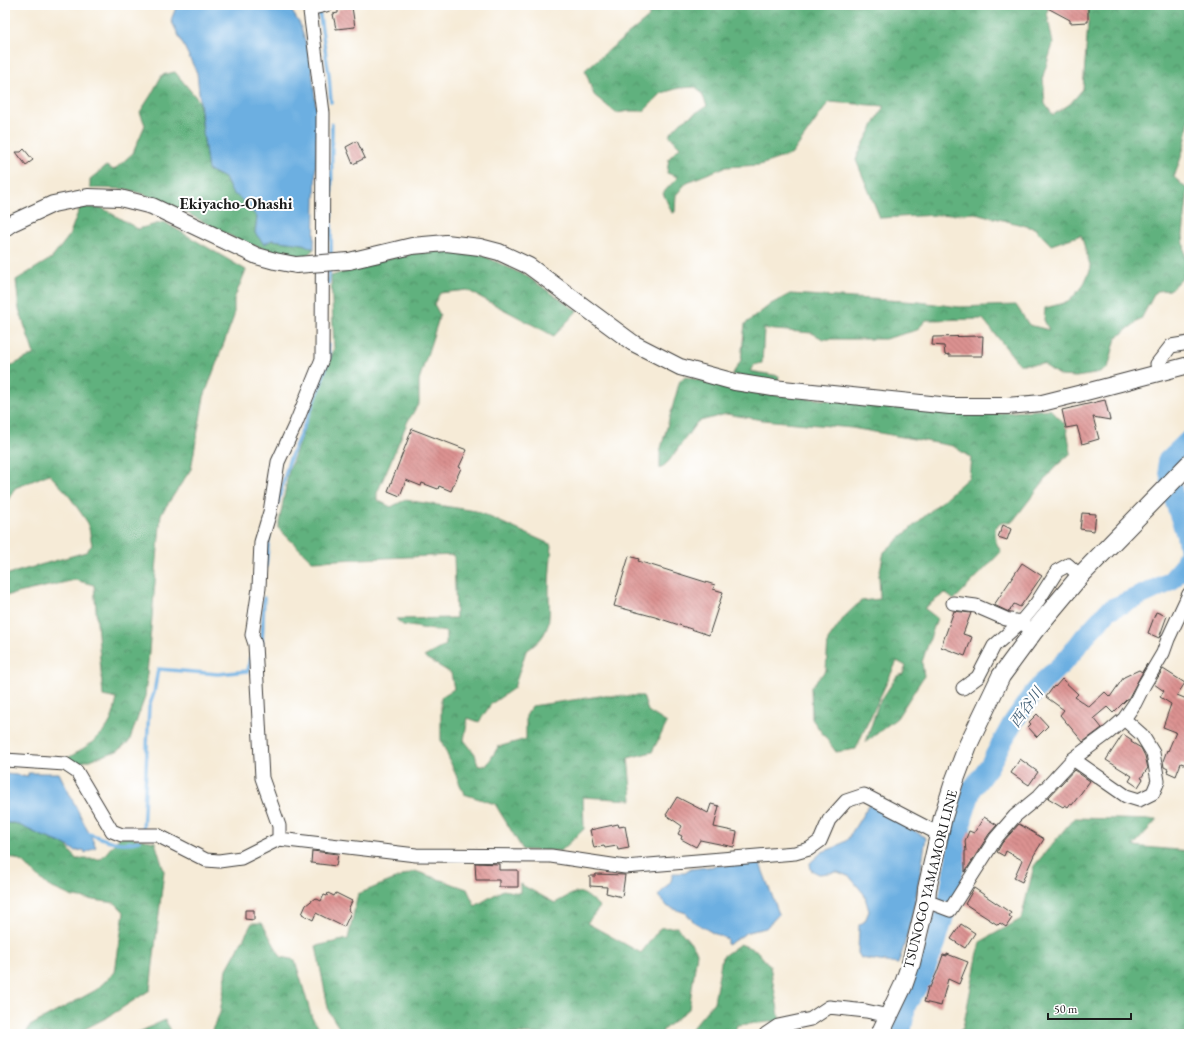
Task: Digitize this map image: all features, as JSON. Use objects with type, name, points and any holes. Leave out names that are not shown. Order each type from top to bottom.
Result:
[{"type":"main road","name":"TSUNOGO YAMAMORI LINE","points":[[880,1034],[911,963],[926,901],[927,889],[939,834],[954,782],[968,745],[1001,676],[1027,627],[1080,576],[1189,464]]},
{"type":"street","points":[[279,839],[279,826],[262,778],[255,644],[252,635],[259,588],[260,542],[270,512],[278,462],[296,423],[322,359],[323,113],[316,7]]},
{"type":"street","points":[[5,228],[12,223],[53,204],[88,197],[120,198],[152,206],[257,256],[296,265],[349,261],[412,246],[446,243],[480,247],[499,252],[529,266],[633,343],[666,360],[692,371],[728,380],[773,388],[950,406],[1007,406],[1042,403],[1189,365]]},
{"type":"street","points":[[1159,373],[1157,364],[1171,346],[1189,343]]},
{"type":"street","points":[[926,901],[950,910],[996,838],[1014,816],[1038,796],[1073,759],[1124,719],[1135,703],[1163,653],[1189,594]]},
{"type":"street","points":[[954,603],[976,606],[1027,627]]},
{"type":"street","points":[[963,688],[978,677],[994,646],[1027,627]]},
{"type":"street","points":[[1073,759],[1126,796],[1139,800],[1153,793],[1158,781],[1153,753],[1142,736],[1124,719]]},
{"type":"street","points":[[5,760],[65,764],[77,772],[112,831],[122,835],[157,835],[206,860],[219,861],[241,858],[279,839],[416,855],[551,856],[625,867],[795,853],[809,849],[820,841],[829,820],[846,801],[864,795],[939,834]]},
{"type":"street","points":[[766,1034],[778,1026],[811,1019],[829,1007],[866,1011],[889,1016]]},
{"type":"green space","points":[[649,5],[695,5],[704,9],[706,5],[1049,5],[1047,13],[1053,44],[1043,76],[1045,104],[1053,115],[1070,104],[1083,89],[1088,23],[1083,5],[1186,5],[1185,26],[1189,31],[1189,85],[1187,86],[1186,103],[1189,105],[1189,115],[1181,159],[1174,177],[1188,190],[1183,235],[1187,273],[1170,290],[1156,291],[1141,319],[1116,338],[1108,368],[1095,374],[1076,377],[1060,376],[1043,364],[1019,364],[983,319],[926,320],[917,330],[885,339],[823,339],[812,333],[764,329],[762,363],[754,365],[750,371],[779,376],[778,381],[732,375],[741,360],[745,324],[771,304],[790,294],[919,302],[959,307],[1016,305],[1029,325],[1049,330],[1044,320],[1045,308],[1068,302],[1083,286],[1091,268],[1081,235],[1051,245],[1034,228],[975,213],[880,218],[856,160],[884,106],[829,102],[792,154],[760,165],[725,167],[687,182],[676,195],[675,212],[672,213],[663,193],[678,177],[667,173],[669,158],[680,147],[669,135],[681,122],[707,106],[702,94],[696,87],[679,88],[662,93],[644,111],[616,113],[594,95],[585,70],[649,17]]},
{"type":"green space","points":[[175,72],[199,101],[208,170],[225,178],[232,193],[240,197],[257,217],[255,233],[264,244],[272,240],[303,244],[314,249],[305,257],[276,252],[242,242],[164,201],[127,189],[90,188],[90,179],[106,166],[114,170],[133,153],[145,125],[140,112],[162,75]]},
{"type":"green space","points":[[80,207],[102,208],[138,229],[164,222],[246,270],[234,299],[234,316],[204,397],[191,469],[161,514],[145,697],[129,742],[117,751],[74,765],[68,758],[87,746],[103,732],[112,718],[117,699],[103,696],[94,585],[75,580],[5,596],[5,575],[86,552],[92,545],[88,523],[67,493],[49,474],[15,488],[5,505],[5,369],[34,354],[19,309],[16,280],[52,258],[69,236]]},
{"type":"green space","points":[[445,251],[480,254],[528,277],[577,311],[554,336],[467,290],[440,293],[434,304],[440,315],[419,380],[419,403],[408,421],[377,493],[377,500],[391,507],[405,500],[476,511],[552,545],[549,583],[549,617],[546,631],[535,644],[526,651],[514,688],[491,704],[479,722],[468,718],[464,740],[475,754],[478,766],[487,765],[498,747],[526,739],[526,716],[532,706],[600,696],[643,696],[648,711],[667,723],[652,752],[628,758],[632,800],[583,797],[584,829],[561,851],[523,850],[495,804],[464,794],[441,740],[441,697],[454,689],[451,673],[424,657],[446,645],[446,632],[403,625],[396,619],[456,618],[454,555],[312,561],[278,528],[289,470],[334,349],[331,276],[364,265],[413,253]]},
{"type":"green space","points":[[686,377],[747,392],[977,415],[1050,409],[1066,425],[1071,453],[1054,468],[1013,521],[1001,523],[995,528],[996,542],[1001,552],[954,600],[945,593],[924,608],[937,618],[922,662],[924,676],[897,718],[866,742],[878,705],[897,676],[903,674],[906,666],[897,661],[856,749],[836,752],[812,719],[811,687],[826,670],[828,640],[845,616],[861,601],[880,599],[879,575],[884,552],[969,477],[971,458],[953,446],[852,428],[763,420],[726,414],[697,422],[669,461],[660,469],[660,452],[680,380]]},
{"type":"green space","points":[[1074,818],[1157,820],[1133,846],[1189,851],[1189,1034],[956,1034],[963,1028],[980,942],[1021,919],[1034,866]]},
{"type":"green space","points":[[5,823],[15,823],[66,845],[76,859],[101,859],[120,837],[129,837],[155,842],[164,871],[150,990],[108,1017],[75,1034],[26,1034],[30,1026],[96,990],[115,972],[124,912],[115,903],[73,897],[48,886],[24,863],[11,857],[5,858]]},
{"type":"green space","points":[[415,871],[467,889],[475,906],[503,890],[520,893],[520,884],[555,903],[574,893],[583,894],[600,907],[587,923],[641,953],[660,928],[677,927],[695,948],[697,953],[689,1009],[664,1029],[661,1034],[343,1034],[329,1012],[316,946],[348,939],[358,894]]},
{"type":"green space","points":[[252,923],[262,923],[281,957],[295,960],[312,1018],[324,1034],[210,1034],[220,1013],[227,969]]},
{"type":"green space","points":[[740,944],[756,950],[770,966],[780,1021],[737,1025],[734,1034],[687,1034],[714,1002],[722,957]]},
{"type":"green space","points":[[165,1020],[173,1034],[135,1034]]},
{"type":"water","points":[[177,5],[288,5],[300,24],[311,60],[317,115],[314,249],[303,244],[272,240],[264,244],[255,233],[257,217],[240,198],[232,193],[225,178],[208,170],[197,73],[171,20]]},
{"type":"water","points":[[28,773],[59,773],[96,847],[85,853],[84,850],[75,851],[66,845],[15,823],[5,823],[5,774],[28,776]]},
{"type":"water","points":[[870,803],[926,838],[912,917],[898,964],[861,958],[858,953],[859,925],[865,921],[869,911],[864,894],[850,877],[838,872],[819,874],[811,870],[810,863],[822,852],[836,847],[847,840]]},
{"type":"water","points":[[759,861],[779,914],[766,928],[748,932],[727,945],[727,939],[694,922],[686,913],[668,907],[658,896],[671,881],[673,873],[685,873],[691,869]]},
{"type":"building","points":[[1042,5],[1088,5],[1088,22],[1070,23],[1070,20]]},
{"type":"building","points":[[352,7],[355,27],[336,29],[333,14],[338,13],[338,9]]},
{"type":"building","points":[[357,141],[365,158],[353,164],[346,147]]},
{"type":"building","points":[[24,149],[33,160],[26,165],[16,152],[21,152]]},
{"type":"building","points":[[983,336],[982,356],[949,356],[949,354],[945,355],[944,346],[932,345],[933,337]]},
{"type":"building","points":[[1105,400],[1110,420],[1093,417],[1099,439],[1082,444],[1077,426],[1066,428],[1062,410]]},
{"type":"building","points":[[412,429],[467,450],[459,467],[461,468],[451,491],[439,486],[438,489],[422,483],[421,486],[406,480],[400,496],[388,491]]},
{"type":"building","points":[[1082,513],[1096,514],[1094,531],[1080,529]]},
{"type":"building","points":[[1003,525],[1011,529],[1007,540],[998,537]]},
{"type":"building","points":[[629,556],[639,559],[638,561],[715,585],[713,589],[723,592],[709,635],[655,617],[614,606]]},
{"type":"building","points":[[1022,563],[1042,576],[1020,607],[1014,604],[1009,612],[994,605]]},
{"type":"building","points":[[954,611],[971,613],[963,634],[972,637],[965,656],[941,647]]},
{"type":"building","points":[[1156,612],[1167,616],[1159,638],[1148,633]]},
{"type":"building","points":[[1147,664],[1128,699],[1113,713],[1107,707],[1094,718],[1102,728],[1083,742],[1060,715],[1064,710],[1046,697],[1054,686],[1055,687],[1062,679],[1078,694],[1075,697],[1089,707],[1105,692],[1110,697],[1124,677],[1139,670],[1142,672]]},
{"type":"building","points":[[1163,669],[1185,683],[1177,695],[1189,700],[1189,766],[1181,763],[1176,776],[1167,772],[1168,769],[1164,767],[1163,761],[1176,732],[1163,727],[1171,704],[1160,697],[1164,691],[1154,684]]},
{"type":"building","points":[[1037,714],[1048,726],[1037,737],[1028,727],[1031,724],[1029,722]]},
{"type":"building","points":[[1123,734],[1132,740],[1131,742],[1141,748],[1145,756],[1148,768],[1141,778],[1143,779],[1138,787],[1129,781],[1132,776],[1106,760]]},
{"type":"building","points":[[1020,759],[1038,772],[1029,785],[1011,773]]},
{"type":"building","points":[[1074,770],[1090,781],[1072,805],[1070,804],[1068,807],[1065,805],[1063,807],[1048,798]]},
{"type":"building","points":[[677,797],[708,813],[711,804],[719,806],[714,827],[737,832],[734,847],[700,840],[696,847],[681,839],[682,836],[678,834],[682,826],[666,815]]},
{"type":"building","points":[[984,817],[997,825],[989,834],[965,872],[965,841],[969,831],[974,833]]},
{"type":"building","points":[[618,824],[619,827],[625,826],[629,848],[618,850],[617,846],[605,848],[604,846],[594,848],[590,830]]},
{"type":"building","points":[[1019,824],[1044,839],[1034,855],[1022,882],[1014,878],[1022,860],[1006,851],[1004,856],[997,852],[1002,843]]},
{"type":"building","points":[[312,851],[338,854],[336,866],[311,863]]},
{"type":"building","points":[[475,863],[499,864],[499,870],[518,870],[518,887],[499,887],[499,880],[476,880]]},
{"type":"building","points":[[595,874],[625,875],[622,897],[606,893],[607,887],[590,886],[590,876],[595,876]]},
{"type":"building","points":[[974,888],[1011,913],[1009,916],[1012,918],[1006,927],[1000,923],[998,925],[965,904]]},
{"type":"building","points":[[328,893],[334,896],[336,893],[352,901],[348,910],[351,912],[344,927],[316,913],[313,920],[302,914],[306,905],[315,898],[321,901],[324,895],[327,896]]},
{"type":"building","points":[[245,910],[254,910],[254,920],[245,919]]},
{"type":"building","points":[[961,924],[975,933],[965,948],[951,939]]},
{"type":"building","points":[[947,954],[968,962],[959,984],[948,979],[941,1006],[924,1002],[928,987],[930,987],[943,955],[947,956]]},
{"type":"waterway","points":[[319,10],[329,75],[331,102]]},
{"type":"waterway","points":[[331,259],[332,124]]},
{"type":"waterway","points":[[328,283],[330,267]]},
{"type":"waterway","points":[[277,506],[289,461],[319,390],[329,358],[328,345]]},
{"type":"waterway","name":"西谷川","points":[[901,1034],[906,1005],[922,979],[936,943],[948,902],[963,817],[972,789],[989,766],[1012,724],[1032,695],[1068,658],[1084,637],[1109,610],[1170,582],[1183,567],[1189,551],[1186,535],[1174,499],[1167,461],[1189,440]]},
{"type":"waterway","points":[[266,566],[269,537]]},
{"type":"waterway","points":[[259,647],[262,644],[264,598]]},
{"type":"waterway","points":[[143,831],[149,707],[154,693],[158,669],[218,674],[248,671],[250,658]]},
{"type":"waterway","points":[[86,833],[118,843],[132,843],[139,841]]},
{"type":"district","name":"Ekiyacho-Ohashi","points":[[236,203]]}]
